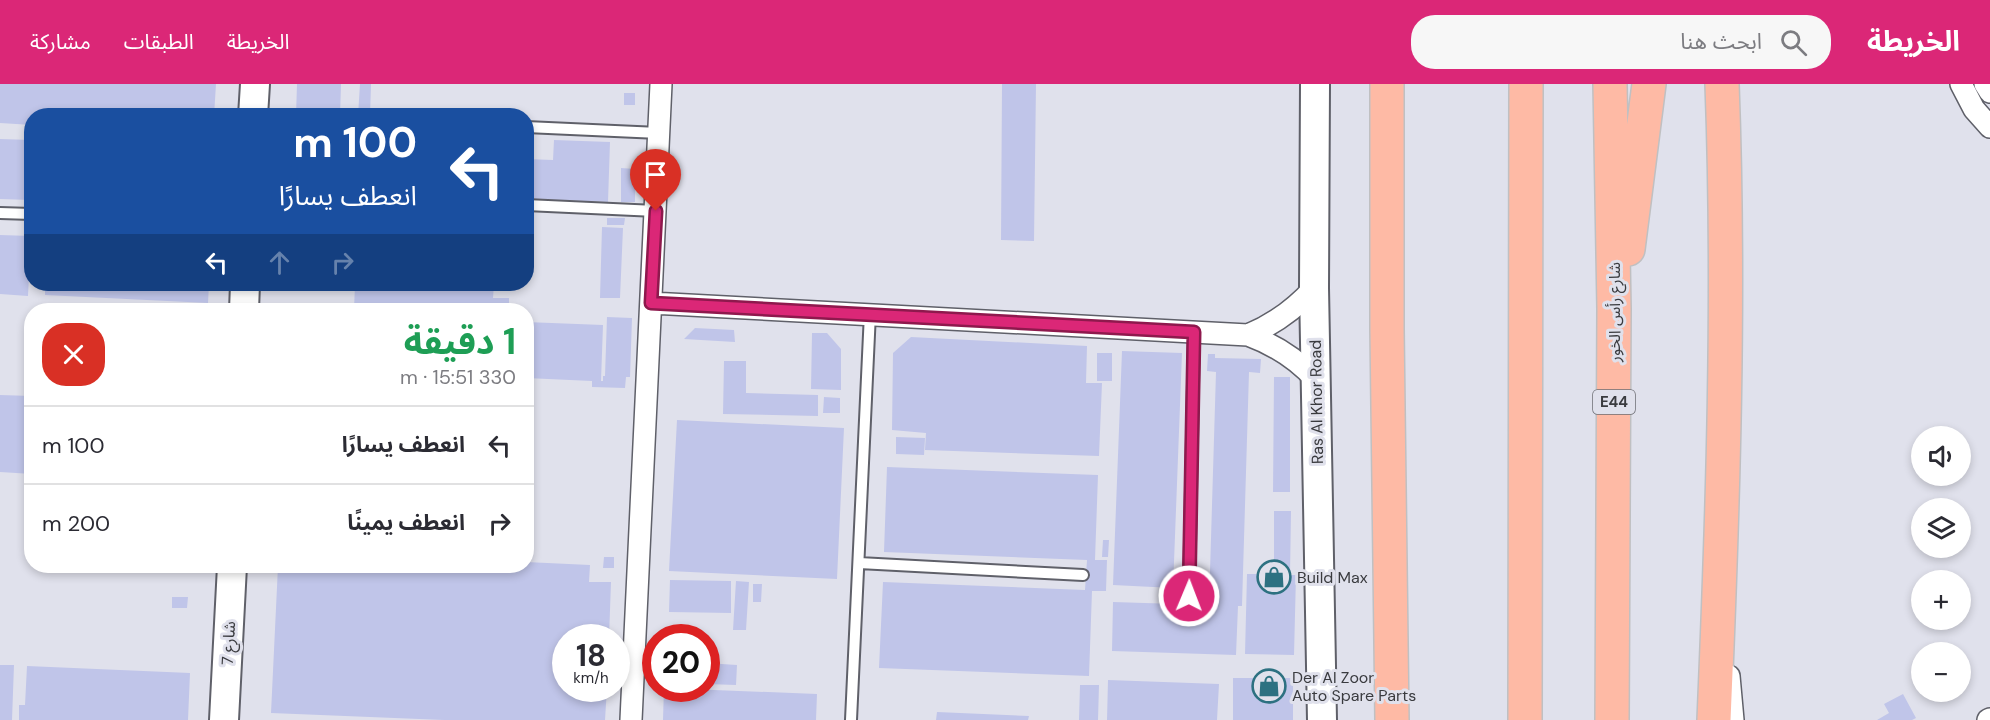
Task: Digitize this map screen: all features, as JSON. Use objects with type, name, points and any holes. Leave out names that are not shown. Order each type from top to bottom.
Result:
[{"type":"highway","points":[[1387,84],[1387,328],[1392,720]]},
{"type":"highway","points":[[1525,720],[1526,84]]},
{"type":"highway","name":"شارع رأس الخور","points":[[1610,84],[1614,309],[1612,720]]},
{"type":"highway","points":[[1614,309],[1634,214],[1649,84]]},
{"type":"highway","points":[[1714,720],[1721,550],[1724,262],[1722,84]]},
{"type":"street","points":[[254,108],[255,84]]},
{"type":"street","points":[[631,720],[662,84]]},
{"type":"street","name":"Ras Al Khor Road","points":[[1315,84],[1315,379],[1322,720]]},
{"type":"street","points":[[1961,84],[1974,109],[1990,127]]},
{"type":"street","points":[[1985,84],[1990,92]]},
{"type":"street","points":[[1248,335],[1278,321],[1314,288]]},
{"type":"street","points":[[651,303],[1248,335],[1263,340],[1292,357],[1315,379]]},
{"type":"street","points":[[1721,550],[1733,720]]},
{"type":"street","name":"شارع 7","points":[[224,720],[232,573]]},
{"type":"lane","points":[[534,127],[659,133]]},
{"type":"lane","points":[[534,205],[656,211]]},
{"type":"lane","points":[[0,213],[24,214]]},
{"type":"lane","points":[[851,720],[870,313]]},
{"type":"lane","points":[[1189,596],[1194,332]]},
{"type":"lane","points":[[859,563],[1083,575]]},
{"type":"building","points":[[0,84],[216,84],[214,108],[24,108],[24,124],[0,123]]},
{"type":"building","points":[[297,84],[341,84],[340,108],[296,108]]},
{"type":"building","points":[[360,84],[371,84],[370,108],[358,108]]},
{"type":"building","points":[[1002,84],[1036,84],[1034,241],[1001,240]]},
{"type":"building","points":[[624,93],[635,93],[635,105],[624,105]]},
{"type":"building","points":[[0,139],[24,140],[24,200],[0,199]]},
{"type":"building","points":[[554,140],[610,142],[608,202],[534,199],[534,159],[553,160]]},
{"type":"building","points":[[621,168],[635,169],[635,202],[621,202]]},
{"type":"building","points":[[607,218],[625,218],[624,225],[607,225]]},
{"type":"building","points":[[602,227],[623,228],[620,298],[600,298]]},
{"type":"building","points":[[0,235],[24,236],[24,291],[28,291],[28,296],[0,294]]},
{"type":"building","points":[[45,291],[209,291],[208,303],[45,295]]},
{"type":"building","points":[[355,291],[494,291],[493,298],[509,298],[509,303],[354,303]]},
{"type":"building","points":[[607,317],[632,318],[630,377],[626,377],[625,388],[592,387],[592,381],[534,378],[534,322],[603,325],[601,381],[605,376]]},
{"type":"building","points":[[695,328],[734,330],[735,342],[684,339]]},
{"type":"building","points":[[812,333],[827,333],[841,349],[841,390],[811,389]]},
{"type":"building","points":[[911,337],[1087,346],[1086,383],[1102,383],[1099,456],[925,450],[926,433],[892,430],[893,353]]},
{"type":"building","points":[[1122,351],[1182,353],[1173,588],[1113,585]]},
{"type":"building","points":[[1097,353],[1112,353],[1112,381],[1097,381]]},
{"type":"building","points":[[1208,354],[1215,354],[1215,358],[1261,359],[1260,373],[1249,372],[1242,606],[1238,606],[1236,655],[1112,651],[1113,602],[1209,605],[1216,372],[1207,371]]},
{"type":"building","points":[[724,361],[746,361],[746,393],[818,395],[818,416],[723,414]]},
{"type":"building","points":[[1274,377],[1290,377],[1290,492],[1273,492]]},
{"type":"building","points":[[0,395],[24,396],[24,474],[0,472]]},
{"type":"building","points":[[824,397],[840,398],[840,413],[823,413]]},
{"type":"building","points":[[677,420],[844,428],[837,579],[669,571]]},
{"type":"building","points":[[896,437],[925,438],[924,455],[896,454]]},
{"type":"building","points":[[887,467],[1098,475],[1095,560],[1107,560],[1106,591],[1092,591],[1089,676],[879,668],[883,582],[1085,590],[1087,560],[884,552]]},
{"type":"building","points":[[1274,511],[1291,511],[1290,575],[1296,575],[1294,655],[1245,654],[1247,574],[1274,574]]},
{"type":"building","points":[[1103,540],[1109,540],[1108,557],[1102,557]]},
{"type":"building","points":[[604,557],[614,557],[614,568],[603,568]]},
{"type":"building","points":[[534,562],[590,565],[589,582],[611,582],[610,624],[552,624],[552,702],[606,702],[605,720],[444,720],[271,713],[278,573],[534,573]]},
{"type":"building","points":[[670,580],[731,581],[731,613],[669,612]]},
{"type":"building","points":[[736,581],[749,582],[746,630],[733,630]]},
{"type":"building","points":[[753,584],[762,584],[761,602],[753,602]]},
{"type":"building","points":[[172,597],[188,597],[187,608],[172,608]]},
{"type":"building","points":[[720,664],[737,665],[736,685],[720,684]]},
{"type":"building","points":[[0,665],[14,665],[12,720],[0,720]]},
{"type":"building","points":[[27,666],[190,673],[188,720],[19,720],[19,705],[25,705]]},
{"type":"building","points":[[1233,678],[1293,678],[1293,720],[1233,720]]},
{"type":"building","points":[[1108,680],[1219,684],[1217,720],[1107,720]]},
{"type":"building","points":[[1080,685],[1099,685],[1098,720],[1079,720]]},
{"type":"building","points":[[720,690],[817,694],[816,720],[663,720],[664,702],[720,702]]},
{"type":"building","points":[[1903,694],[1916,718],[1877,720],[1889,713],[1884,704]]},
{"type":"building","points":[[937,712],[1029,716],[1028,720],[936,720]]},
{"type":"place","name":"Build Max","points":[[1274,577]]},
{"type":"place","name":"Der Al Zoor Auto Spare Parts","points":[[1269,686]]},
{"type":"route","points":[[656,211],[651,303],[1194,332],[1189,596]]}]
